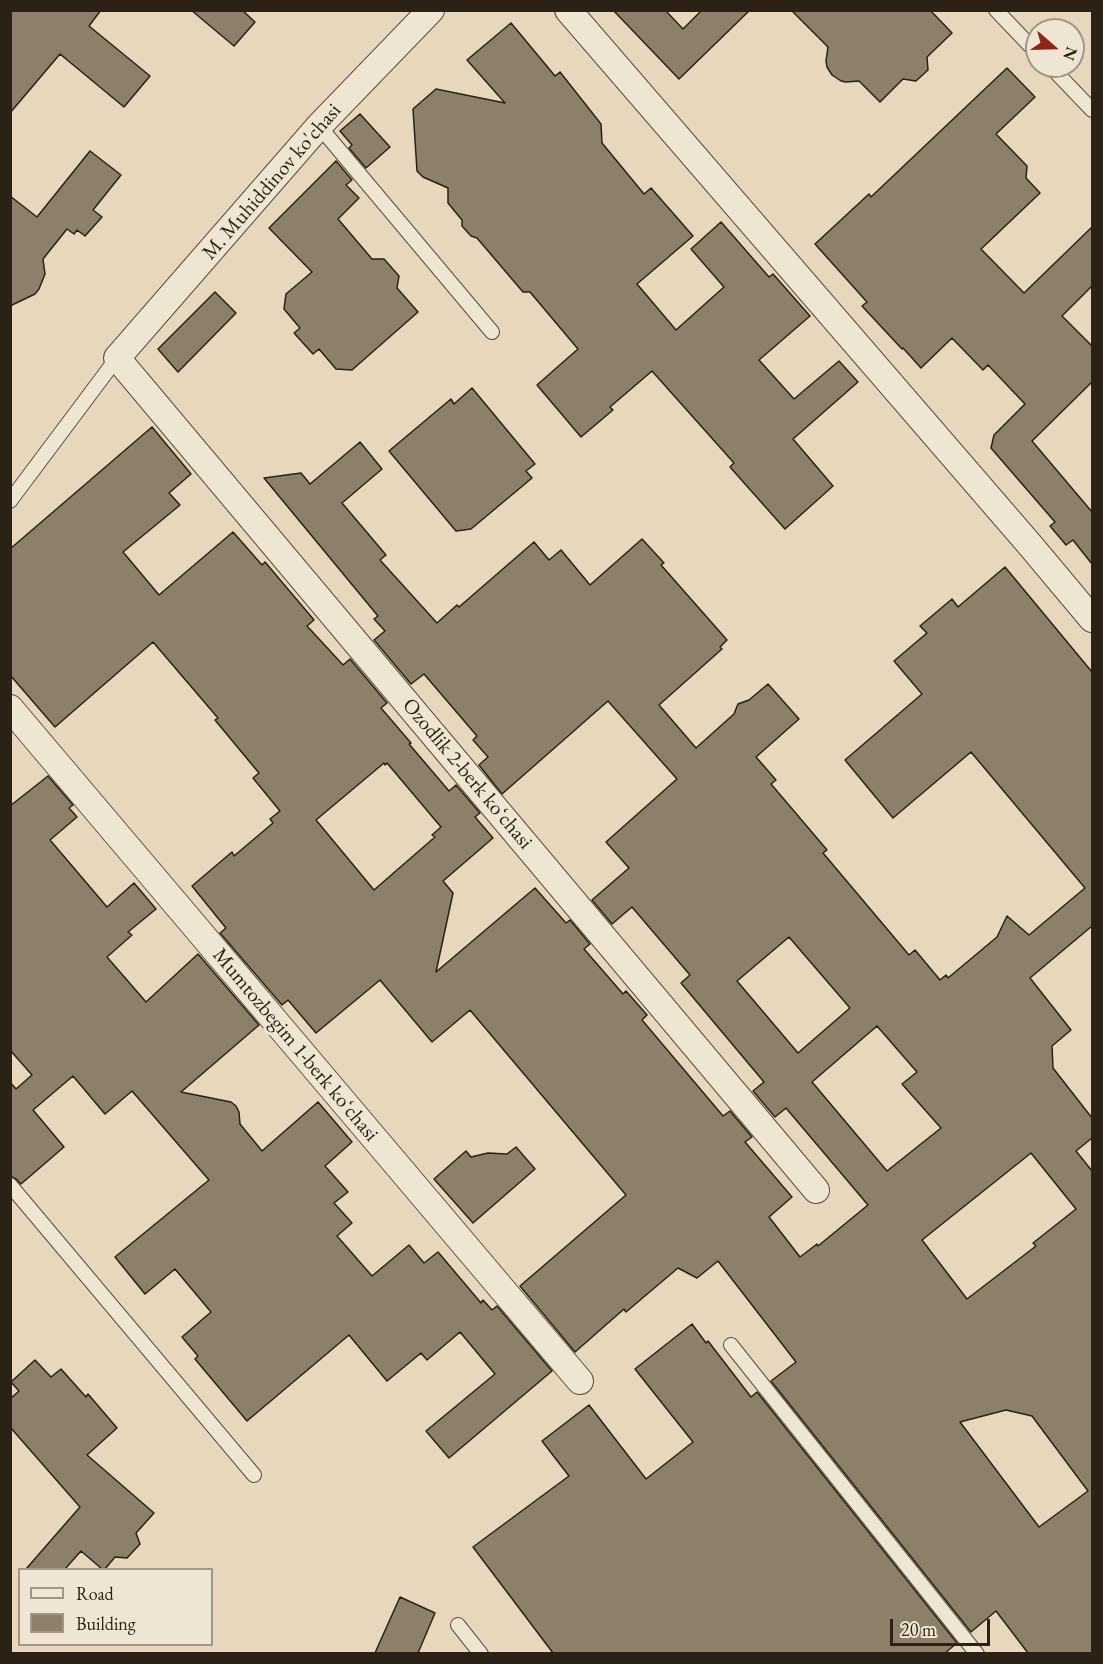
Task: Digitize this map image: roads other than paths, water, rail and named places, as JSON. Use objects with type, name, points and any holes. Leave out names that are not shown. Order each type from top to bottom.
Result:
[{"type":"street","name":"M. Muhiddinov ko'chasi","points":[[117,358],[319,126],[431,10]]},
{"type":"street","points":[[568,10],[1092,619]]},
{"type":"street","name":"Ozodlik 2-berk koʻchasi","points":[[117,358],[816,1190]]},
{"type":"street","name":"Mumtozbegim 1-berk koʻchasi","points":[[10,708],[580,1381]]},
{"type":"lane","points":[[996,10],[1025,40]]},
{"type":"lane","points":[[1061,78],[1092,110]]},
{"type":"lane","points":[[319,126],[492,332]]},
{"type":"lane","points":[[10,501],[117,358]]},
{"type":"lane","points":[[10,1185],[254,1475]]},
{"type":"lane","points":[[731,1345],[976,1653]]},
{"type":"lane","points":[[458,1625],[481,1653]]}]
